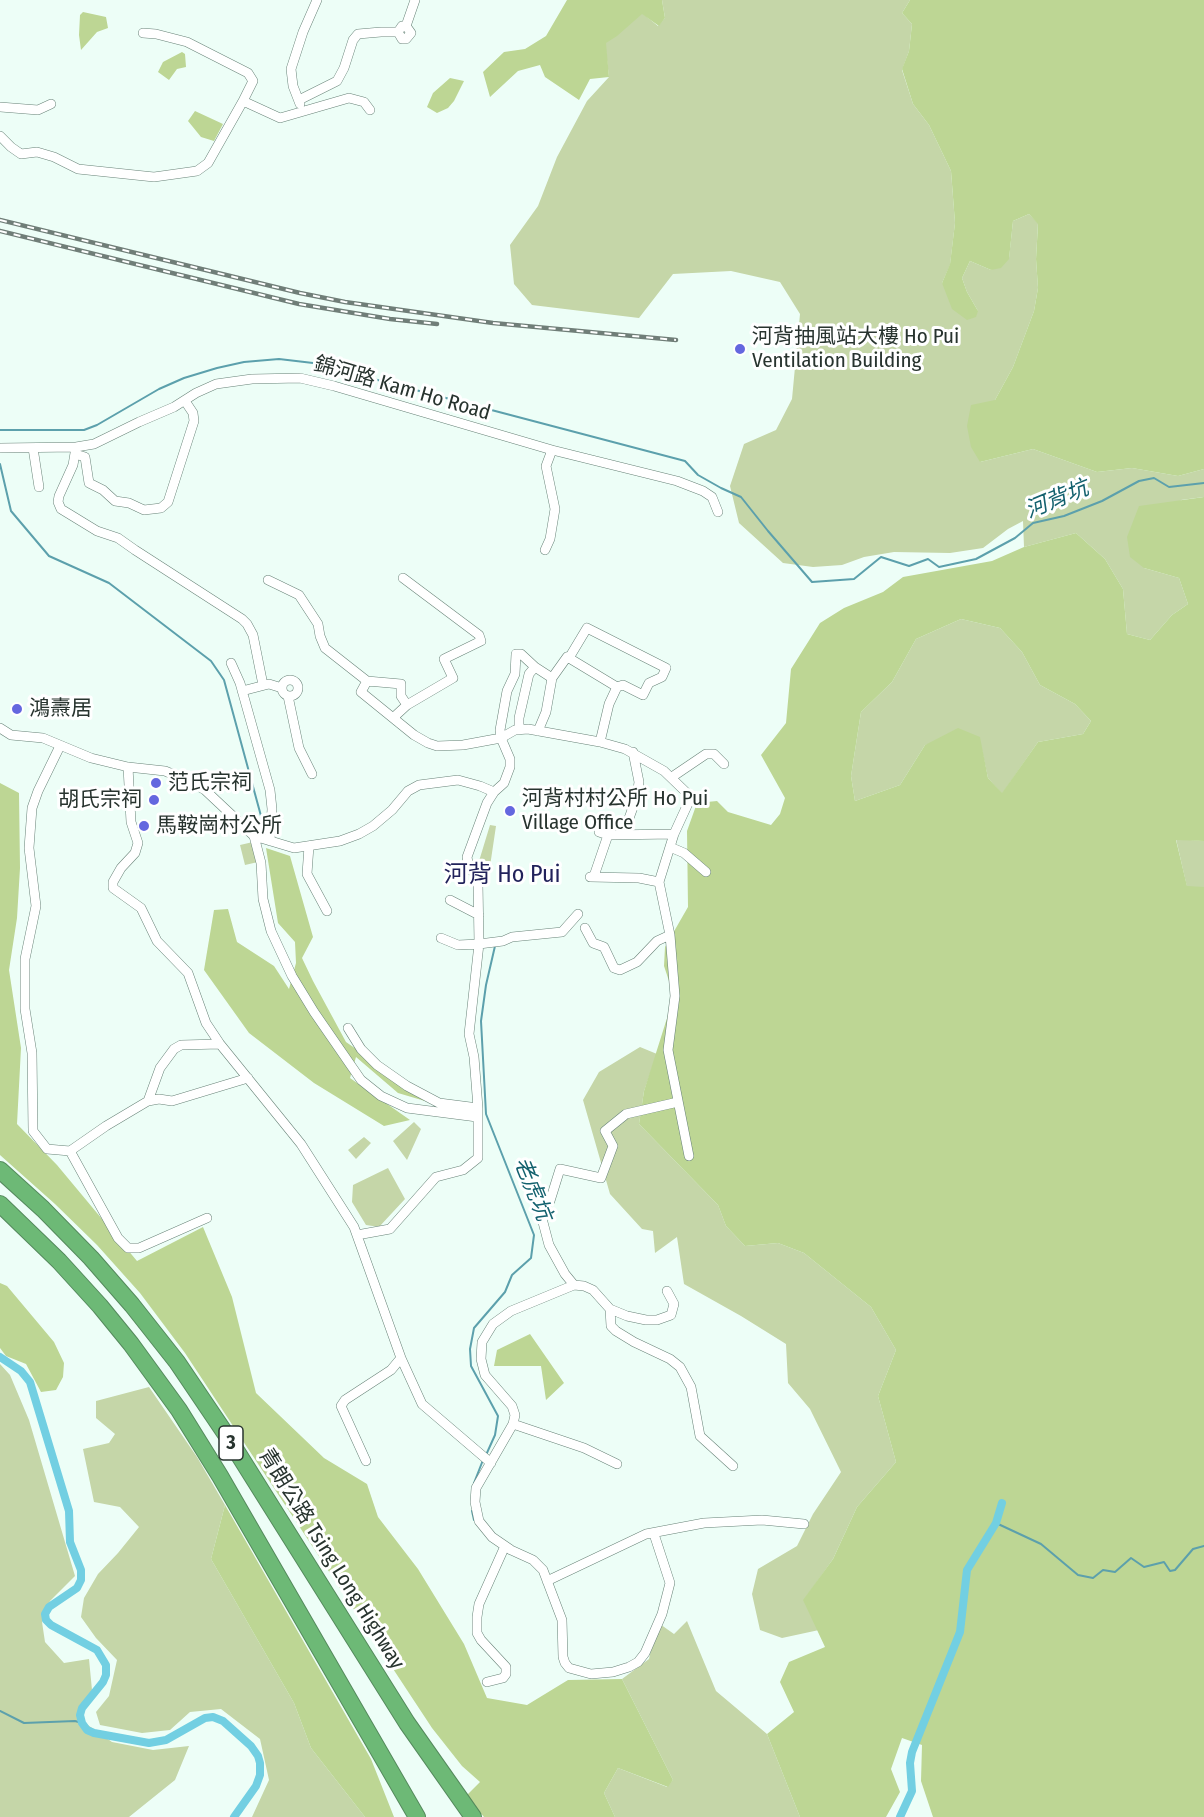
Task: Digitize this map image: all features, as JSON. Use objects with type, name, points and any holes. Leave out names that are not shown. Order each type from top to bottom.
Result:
[{"type":"highway","name":"青朗公路 Tsing Long Highway","points":[[0,1170],[43,1209],[91,1258],[177,1362],[227,1436],[407,1723],[473,1817]]},
{"type":"highway","name":"3","points":[[0,1204],[59,1261],[100,1306],[179,1410],[226,1486],[417,1817]]},
{"type":"street","points":[[303,111],[293,86],[291,69],[303,32],[318,0]]},
{"type":"street","points":[[299,100],[337,81],[344,68],[353,39],[358,34],[398,32],[402,26],[406,26],[415,0]]},
{"type":"street","points":[[0,136],[10,147],[21,154],[37,152],[54,157],[78,170],[154,177],[197,171],[208,163],[253,81],[248,73],[187,42],[143,33]]},
{"type":"street","points":[[243,101],[280,118],[349,98],[364,102],[370,110]]},
{"type":"street","points":[[0,107],[38,110],[51,104]]},
{"type":"street","name":"錦河路 Kam Ho Road","points":[[4,448],[76,450],[174,407],[216,384],[252,379],[300,378],[552,450],[692,486],[712,497],[718,512]]},
{"type":"street","points":[[185,400],[193,413],[194,421],[168,502],[161,508],[144,510],[129,503],[115,501],[103,490],[89,483],[85,457],[76,450],[73,465],[58,502],[61,509],[97,531],[118,538],[242,619],[253,635],[263,685]]},
{"type":"street","points":[[33,448],[39,487]]},
{"type":"street","points":[[545,550],[550,539],[555,509],[546,466],[552,450]]},
{"type":"street","points":[[394,717],[407,705],[453,678],[444,659],[481,641],[479,635],[403,578]]},
{"type":"street","points":[[268,580],[299,595],[318,624],[325,648],[367,681],[401,684],[401,696],[407,705]]},
{"type":"street","points":[[538,731],[546,712],[552,678],[567,657],[569,658],[587,628],[666,668],[662,676],[649,683],[643,695],[623,685],[617,687],[609,704],[600,742]]},
{"type":"street","points":[[357,1235],[390,1229],[436,1177],[463,1170],[478,1158],[478,1112],[474,1057],[469,1034],[479,944],[478,878],[469,868],[467,857],[484,809],[494,792],[504,783],[511,764],[501,738],[507,691],[515,674],[516,654],[521,654],[552,678]]},
{"type":"street","points":[[569,658],[617,687]]},
{"type":"street","points":[[231,663],[242,691],[270,790],[272,809],[270,841]]},
{"type":"street","points":[[519,730],[519,718],[530,674],[535,667]]},
{"type":"street","points":[[367,681],[361,692],[422,741],[437,746],[463,745],[501,738],[519,730],[600,742],[633,752],[672,777],[691,797],[674,834],[659,882],[670,934],[675,996],[668,1050],[689,1156]]},
{"type":"street","points":[[242,691],[270,684],[285,692],[299,748],[312,774]]},
{"type":"street","points":[[0,728],[11,735],[43,738],[91,758],[128,767],[165,771],[195,784],[210,794],[255,836],[294,848],[346,840],[364,832],[392,810],[405,794],[419,785],[458,780],[494,792]]},
{"type":"street","points":[[60,746],[32,808],[29,848],[36,906],[25,959],[25,999],[32,1053],[33,1131],[47,1149],[70,1151],[148,1101],[159,1099],[172,1101],[248,1078]]},
{"type":"street","points":[[623,835],[638,796],[639,782],[633,752]]},
{"type":"street","points":[[672,777],[706,754],[714,754],[724,764]]},
{"type":"street","points":[[128,767],[131,822],[138,843],[136,850],[121,868],[112,886],[141,908],[157,941],[188,973],[204,1019],[220,1044],[301,1144],[354,1227],[401,1358],[422,1404],[489,1462]]},
{"type":"street","points":[[659,882],[639,878],[592,877],[603,833],[674,834]]},
{"type":"street","points":[[255,836],[261,863],[263,899],[271,931],[292,976],[308,1003],[361,1080],[381,1096],[407,1108],[427,1112],[478,1112]]},
{"type":"street","points":[[309,846],[307,874],[327,911]]},
{"type":"street","points":[[670,848],[684,853],[706,872]]},
{"type":"street","points":[[450,900],[479,915]]},
{"type":"street","points":[[441,938],[458,945],[479,944],[503,941],[512,937],[562,932],[578,914]]},
{"type":"street","points":[[585,928],[593,943],[604,947],[614,968],[620,970],[637,962],[657,942],[670,934]]},
{"type":"street","points":[[348,1028],[361,1049],[378,1065],[407,1086],[439,1102],[478,1112]]},
{"type":"street","points":[[148,1101],[160,1068],[174,1049],[181,1045],[220,1044]]},
{"type":"street","points":[[574,1285],[549,1245],[540,1211],[550,1201],[560,1169],[601,1178],[613,1146],[605,1131],[626,1114],[678,1102]]},
{"type":"street","points":[[70,1151],[118,1238],[128,1248],[139,1248],[207,1218]]},
{"type":"street","points":[[654,1534],[669,1577],[670,1588],[662,1614],[645,1653],[638,1662],[625,1670],[591,1674],[572,1669],[566,1665],[563,1655],[562,1620],[543,1570],[534,1560],[492,1537],[479,1521],[475,1502],[476,1488],[513,1424],[515,1415],[512,1406],[485,1375],[481,1359],[482,1342],[493,1324],[511,1311],[574,1285],[593,1290],[610,1309],[646,1320],[657,1320],[673,1312],[674,1304],[667,1291]]},
{"type":"street","points":[[610,1309],[611,1326],[616,1331],[670,1359],[680,1367],[691,1387],[700,1436],[733,1466]]},
{"type":"street","points":[[366,1461],[341,1406],[345,1400],[391,1370],[401,1358]]},
{"type":"street","points":[[513,1424],[584,1448],[617,1464]]},
{"type":"street","points":[[547,1581],[646,1534],[704,1523],[762,1520],[804,1524]]},
{"type":"street","points":[[487,1682],[503,1678],[506,1674],[506,1667],[477,1633],[477,1617],[479,1604],[505,1546]]},
{"type":"green space","points":[[567,0],[662,0],[665,18],[659,26],[642,14],[606,43],[609,77],[590,79],[579,100],[545,77],[540,65],[518,71],[490,97],[483,72],[504,52],[525,49],[546,36]]},
{"type":"green space","points":[[662,0],[910,0],[902,13],[912,24],[909,51],[902,70],[913,104],[929,125],[951,171],[955,223],[950,265],[942,283],[978,311],[962,278],[970,261],[991,270],[1009,258],[1013,221],[1029,214],[1038,223],[1036,259],[1038,288],[1034,311],[1013,367],[995,400],[980,462],[1033,449],[1097,472],[1132,468],[1178,476],[1204,469],[1204,497],[1181,500],[1144,568],[1179,578],[1188,604],[1172,615],[1150,640],[1127,634],[1123,589],[1105,559],[1076,533],[1024,547],[1023,521],[983,548],[950,553],[894,552],[864,557],[842,565],[813,567],[783,563],[739,523],[730,486],[744,444],[776,430],[792,399],[800,314],[780,282],[731,271],[673,274],[639,318],[532,305],[514,284],[510,245],[538,206],[557,157],[587,101],[609,77],[605,43],[642,13],[658,26],[665,18]]},
{"type":"green space","points":[[910,0],[1204,0],[1204,469],[1178,476],[1132,468],[1097,472],[1033,449],[980,462],[971,447],[967,426],[971,405],[995,400],[1013,367],[1034,311],[1038,288],[1036,259],[1038,224],[1029,214],[1013,221],[1009,259],[1001,268],[991,270],[970,261],[962,278],[978,311],[976,317],[967,320],[952,309],[942,283],[950,264],[955,223],[951,171],[929,125],[913,104],[902,69],[909,51],[912,24],[902,13]]},
{"type":"green space","points":[[83,12],[106,17],[108,28],[97,32],[81,50],[80,15]]},
{"type":"green space","points":[[182,52],[185,54],[186,67],[177,69],[169,80],[158,72],[163,62]]},
{"type":"green space","points":[[450,78],[464,81],[454,101],[448,108],[437,113],[427,107],[433,93]]},
{"type":"green space","points":[[195,111],[223,124],[214,141],[201,137],[188,121]]},
{"type":"green space","points":[[1204,497],[1204,841],[1176,840],[1187,886],[1204,887],[1204,1817],[933,1817],[921,1781],[922,1745],[902,1738],[891,1769],[900,1792],[886,1817],[800,1817],[767,1734],[794,1712],[780,1682],[789,1662],[825,1647],[803,1600],[833,1559],[857,1507],[896,1462],[878,1396],[896,1350],[871,1307],[804,1253],[778,1243],[745,1246],[726,1226],[718,1205],[639,1124],[644,1091],[674,996],[664,966],[665,947],[688,907],[687,831],[697,803],[717,801],[728,812],[771,825],[780,814],[785,798],[761,755],[786,723],[791,669],[820,623],[844,608],[883,592],[903,577],[992,561],[1024,547],[1076,533],[1105,559],[1123,589],[1127,634],[1150,640],[1172,615],[1188,604],[1179,578],[1144,568],[1130,557],[1127,537],[1139,506]],"holes":[[[961,619],[1000,628],[1022,652],[1040,685],[1075,704],[1091,721],[1083,734],[1038,742],[1002,793],[988,778],[980,737],[958,728],[925,745],[900,785],[855,801],[851,776],[861,712],[892,682],[916,639]]]},
{"type":"green space","points":[[961,619],[1000,628],[1022,652],[1040,685],[1075,704],[1091,721],[1083,734],[1038,742],[1002,794],[988,778],[979,737],[925,745],[900,785],[855,801],[851,776],[861,712],[892,682],[916,639]]},
{"type":"green space","points":[[0,783],[19,793],[20,868],[17,918],[9,970],[21,1048],[17,1124],[57,1165],[137,1261],[203,1227],[232,1297],[256,1393],[324,1458],[367,1484],[378,1517],[418,1569],[464,1644],[487,1698],[527,1705],[568,1680],[622,1679],[673,1780],[668,1787],[618,1768],[604,1793],[615,1817],[484,1817],[466,1796],[480,1782],[462,1766],[432,1728],[185,1353],[140,1293],[97,1245],[0,1155]]},
{"type":"green space","points":[[490,825],[496,826],[489,873],[476,871]]},
{"type":"green space","points":[[1176,839],[1204,841],[1204,887],[1187,887]]},
{"type":"green space","points":[[253,842],[258,862],[245,865],[240,845]]},
{"type":"green space","points":[[266,848],[290,856],[313,937],[302,958],[346,1042],[435,1104],[398,1093],[356,1057],[350,1078],[410,1120],[384,1126],[314,1083],[249,1033],[204,970],[214,910],[228,909],[237,942],[274,966],[289,989],[296,963],[295,942],[278,923]]},
{"type":"green space","points":[[640,1047],[657,1054],[644,1091],[639,1124],[718,1205],[726,1226],[745,1246],[778,1243],[804,1253],[871,1307],[896,1350],[878,1396],[896,1462],[857,1507],[833,1559],[804,1600],[819,1630],[782,1638],[760,1630],[752,1594],[758,1569],[797,1546],[813,1514],[841,1472],[810,1409],[788,1383],[786,1344],[684,1284],[677,1237],[655,1253],[653,1231],[642,1229],[610,1194],[583,1100],[599,1072]]},
{"type":"green space","points":[[414,1122],[421,1129],[407,1160],[393,1141]]},
{"type":"green space","points":[[364,1137],[371,1143],[356,1159],[348,1150]]},
{"type":"green space","points":[[388,1168],[405,1199],[379,1227],[366,1225],[352,1202],[353,1185]]},
{"type":"green space","points":[[0,1283],[7,1286],[54,1342],[64,1363],[63,1377],[56,1390],[41,1392],[26,1364],[6,1356],[0,1348]]},
{"type":"green space","points":[[530,1334],[564,1383],[546,1400],[541,1366],[494,1366],[497,1350]]},
{"type":"green space","points":[[0,1364],[10,1375],[29,1420],[75,1576],[50,1601],[42,1622],[45,1642],[64,1663],[89,1659],[92,1690],[81,1709],[85,1723],[112,1742],[153,1750],[189,1746],[175,1780],[129,1817],[0,1817]]},
{"type":"green space","points":[[149,1387],[197,1457],[225,1505],[211,1559],[294,1703],[311,1748],[365,1817],[252,1817],[269,1780],[260,1739],[221,1709],[190,1712],[170,1730],[142,1733],[100,1725],[96,1712],[109,1696],[117,1660],[96,1638],[81,1617],[84,1598],[98,1574],[139,1527],[120,1507],[94,1502],[83,1449],[109,1443],[115,1434],[96,1418],[96,1401]]},
{"type":"green space","points":[[225,1505],[371,1759],[394,1817],[365,1817],[311,1748],[294,1703],[211,1559]]},
{"type":"green space","points":[[687,1621],[716,1691],[767,1734],[800,1817],[615,1817],[604,1793],[618,1768],[667,1787],[673,1780],[622,1679],[649,1659],[657,1622],[674,1634]]},
{"type":"waterway","name":"河背坑","points":[[0,430],[84,430],[97,425],[159,389],[184,378],[217,368],[244,362],[279,359],[313,363],[685,461],[698,475],[741,497],[812,582],[854,579],[881,557],[909,566],[928,559],[939,567],[976,559],[1015,538],[1033,523],[1064,516],[1102,501],[1139,481],[1154,478],[1169,487],[1204,483]]},
{"type":"waterway","points":[[0,464],[11,511],[49,556],[109,583],[211,661],[224,680],[264,827]]},
{"type":"waterway","name":"老虎坑","points":[[486,1455],[495,1435],[498,1416],[471,1366],[470,1349],[474,1328],[505,1292],[512,1275],[531,1258],[534,1235],[486,1114],[481,1021],[495,946]]},
{"type":"waterway","points":[[0,1357],[21,1371],[30,1382],[69,1511],[70,1542],[81,1570],[81,1580],[77,1588],[49,1607],[45,1614],[46,1620],[97,1650],[106,1665],[103,1682],[82,1708],[80,1715],[82,1723],[87,1730],[94,1733],[149,1743],[166,1740],[205,1718],[213,1717],[223,1721],[251,1746],[260,1763],[260,1775],[256,1786],[234,1817]]},
{"type":"waterway","name":"老虎坑","points":[[474,1483],[483,1460]]},
{"type":"waterway","points":[[900,1817],[912,1791],[910,1763],[912,1752],[960,1632],[967,1570],[996,1523],[1002,1503]]},
{"type":"waterway","name":"老虎坑","points":[[472,1511],[474,1520]]},
{"type":"waterway","points":[[996,1523],[1041,1544],[1078,1575],[1093,1578],[1103,1570],[1115,1572],[1131,1558],[1144,1567],[1164,1562],[1170,1571],[1175,1570],[1193,1549],[1204,1546]]},
{"type":"waterway","points":[[0,1711],[24,1723],[75,1721],[82,1723]]},
{"type":"railway","points":[[0,220],[345,302],[493,323],[676,340]]},
{"type":"railway","points":[[0,231],[299,304],[437,324]]},
{"type":"place","name":"河背抽風站大樓 Ho Pui Ventilation Building","points":[[740,349]]},
{"type":"place","name":"鴻燾居","points":[[17,709]]},
{"type":"place","name":"范氏宗祠","points":[[156,783]]},
{"type":"place","name":"胡氏宗祠","points":[[154,800]]},
{"type":"place","name":"河背村村公所 Ho Pui Village Office","points":[[510,811]]},
{"type":"place","name":"馬鞍崗村公所","points":[[144,826]]},
{"type":"district","name":"河背 Ho Pui","points":[[502,875]]}]
